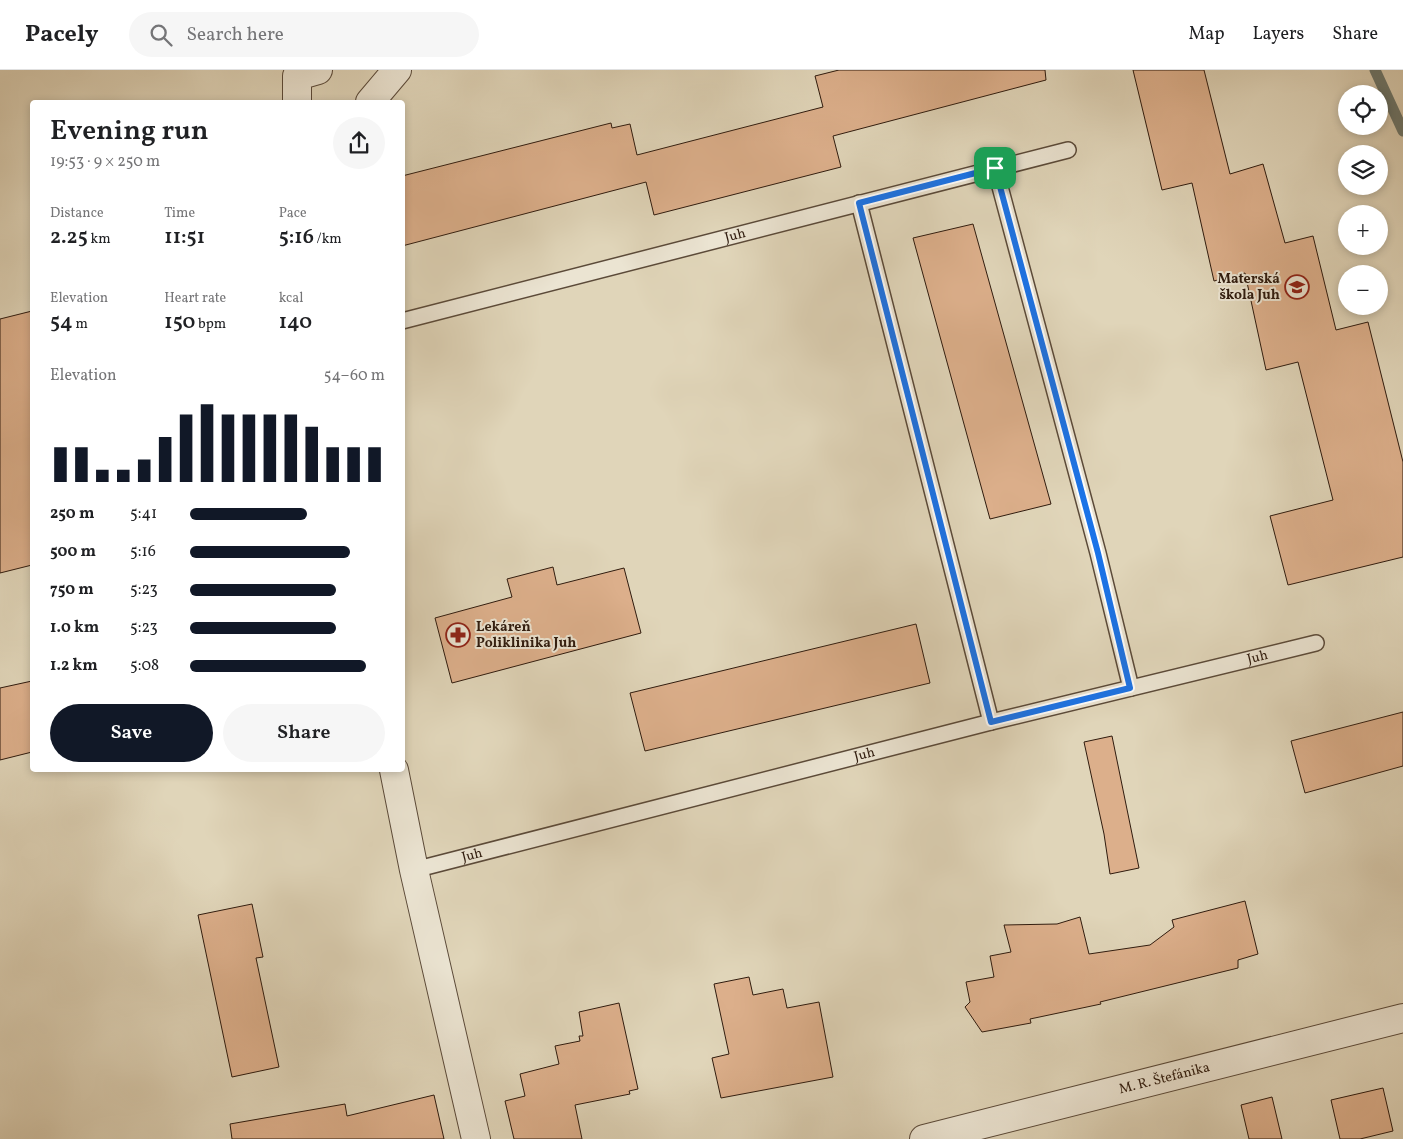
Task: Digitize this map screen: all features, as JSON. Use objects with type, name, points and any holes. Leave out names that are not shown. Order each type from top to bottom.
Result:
[{"type":"street","points":[[297,100],[298,76],[318,70]]},
{"type":"street","points":[[372,100],[397,70]]},
{"type":"street","points":[[394,772],[414,870],[476,1139]]},
{"type":"street","name":"M. R. Štefánika","points":[[924,1139],[1403,1018]]},
{"type":"lane","name":"Juh","points":[[405,320],[1068,150]]},
{"type":"lane","points":[[995,168],[1098,553],[1130,688]]},
{"type":"lane","points":[[859,203],[991,722]]},
{"type":"lane","name":"Juh","points":[[414,870],[991,722],[1316,643]]},
{"type":"building","points":[[839,70],[1045,70],[1046,80],[833,136],[841,167],[654,215],[646,182],[405,245],[405,175],[611,123],[612,128],[630,124],[637,155],[823,107],[815,76]]},
{"type":"building","points":[[1133,70],[1204,70],[1230,174],[1263,164],[1285,243],[1313,236],[1336,330],[1368,322],[1403,462],[1403,557],[1288,585],[1270,516],[1333,500],[1298,362],[1266,370],[1245,273],[1214,281],[1192,183],[1162,190]]},
{"type":"building","points":[[973,224],[1051,504],[990,519],[913,238]]},
{"type":"building","points":[[30,312],[30,566],[0,573],[0,319]]},
{"type":"building","points":[[553,567],[557,585],[624,568],[641,633],[452,683],[435,618],[512,597],[507,579]]},
{"type":"building","points":[[916,624],[930,683],[645,751],[630,693]]},
{"type":"building","points":[[30,681],[30,752],[0,760],[0,688]]},
{"type":"building","points":[[1403,712],[1403,766],[1305,793],[1291,741]]},
{"type":"building","points":[[1112,736],[1139,868],[1110,874],[1104,834],[1084,742]]},
{"type":"building","points":[[1245,901],[1258,954],[1238,960],[1238,968],[1100,1002],[1101,1004],[1030,1019],[1031,1023],[982,1032],[965,1007],[970,1002],[966,982],[994,977],[990,956],[1011,952],[1004,925],[1057,924],[1080,917],[1089,954],[1150,945],[1174,927],[1172,920]]},
{"type":"building","points":[[252,904],[263,957],[256,958],[279,1067],[232,1077],[198,915]]},
{"type":"building","points":[[749,977],[753,995],[783,989],[787,1008],[819,1002],[833,1077],[721,1098],[712,1058],[729,1054],[714,984]]},
{"type":"building","points":[[619,1003],[638,1089],[629,1091],[630,1094],[575,1105],[582,1139],[514,1139],[505,1101],[525,1096],[520,1074],[559,1064],[555,1046],[580,1041],[579,1036],[583,1036],[579,1012]]},
{"type":"building","points":[[1383,1088],[1393,1131],[1360,1139],[1340,1139],[1331,1100]]},
{"type":"building","points":[[434,1095],[444,1139],[232,1139],[230,1124],[345,1104],[347,1116]]},
{"type":"building","points":[[1272,1097],[1282,1139],[1249,1139],[1241,1105]]},
{"type":"waterway","points":[[1375,70],[1403,131]]},
{"type":"place","name":"Materská škola Juh","points":[[1297,287]]},
{"type":"place","name":"Lekáreň Poliklinika Juh","points":[[458,635]]},
{"type":"route","points":[[995,168],[1098,553],[1130,688],[991,722],[859,203],[995,168]]}]
